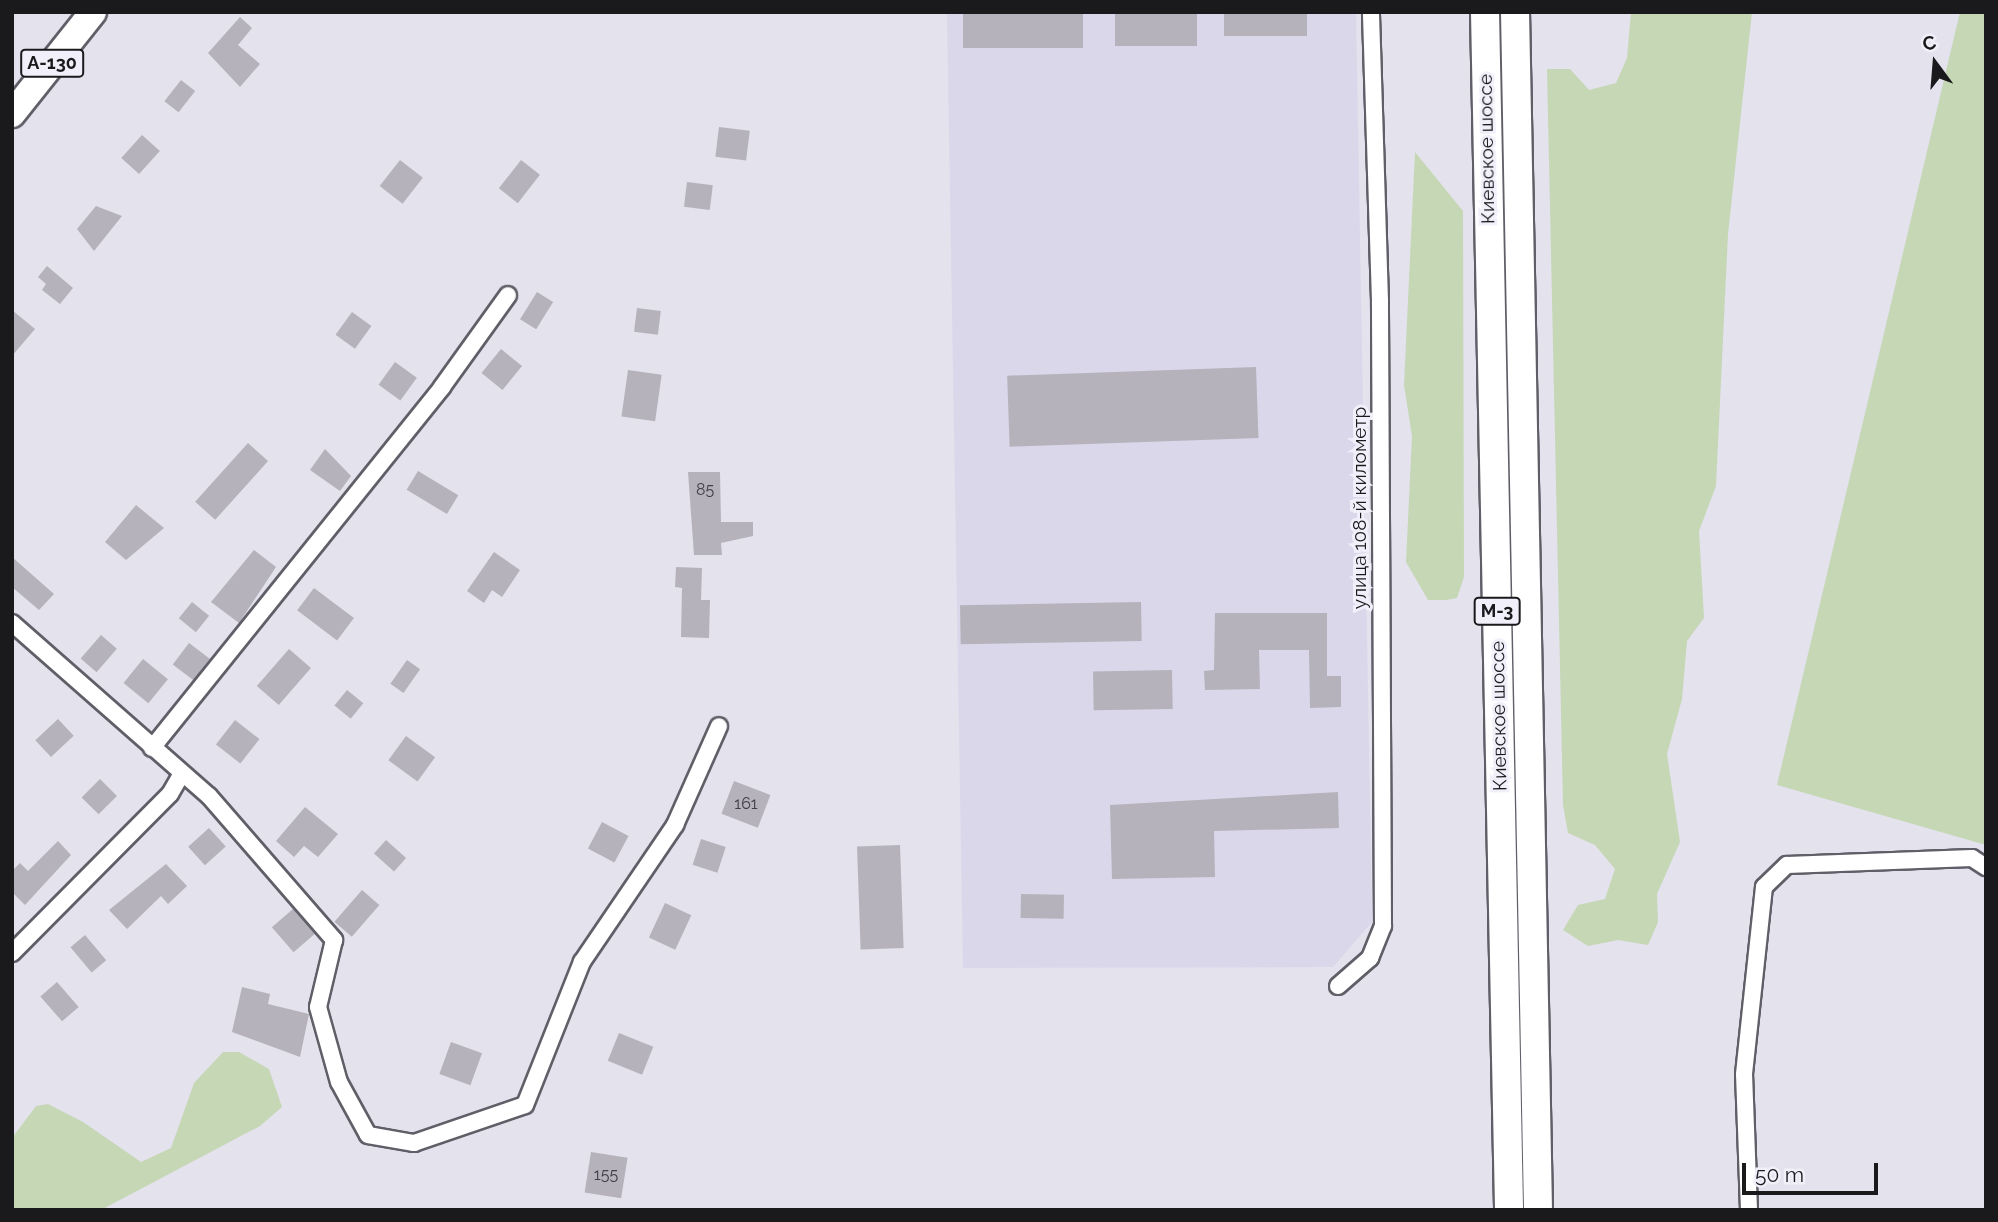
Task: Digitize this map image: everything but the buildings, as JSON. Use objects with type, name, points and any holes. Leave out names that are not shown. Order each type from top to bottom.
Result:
[{"type":"highway","name":"Киевское шоссе","points":[[1485,12],[1508,1210]]},
{"type":"highway","name":"Киевское шоссе","points":[[1515,12],[1538,1210]]},
{"type":"main road","name":"А-130","points":[[12,114],[93,12]]},
{"type":"street","name":"улица 108-й километр","points":[[1338,986],[1370,958],[1383,926],[1380,301],[1371,12]]},
{"type":"street","points":[[152,748],[442,387],[508,295]]},
{"type":"street","points":[[12,623],[209,796],[334,940],[318,1007],[339,1082],[368,1135],[414,1143],[525,1105],[582,962],[675,825],[719,726]]},
{"type":"street","points":[[12,953],[170,794],[182,773]]},
{"type":"street","points":[[1749,1210],[1744,1074],[1764,887],[1787,865],[1972,858],[1986,867]]},
{"type":"shaded area","points":[[947,12],[1356,12],[1372,922],[1333,967],[963,968]]},
{"type":"green space","points":[[1631,12],[1752,12],[1728,234],[1716,486],[1699,531],[1704,618],[1687,641],[1682,699],[1667,754],[1680,842],[1657,894],[1658,922],[1648,945],[1618,940],[1588,946],[1563,930],[1578,905],[1605,899],[1615,869],[1595,845],[1568,833],[1563,805],[1547,69],[1570,69],[1589,90],[1616,83],[1627,58]]},
{"type":"green space","points":[[1960,12],[1986,12],[1986,845],[1777,785]]},
{"type":"green space","points":[[1415,152],[1463,211],[1464,577],[1457,598],[1446,600],[1428,600],[1406,562],[1412,436],[1404,385]]},
{"type":"green space","points":[[223,1052],[239,1052],[269,1069],[282,1107],[260,1126],[101,1210],[12,1210],[12,1138],[36,1106],[48,1104],[83,1122],[141,1162],[171,1148],[194,1083]]}]
